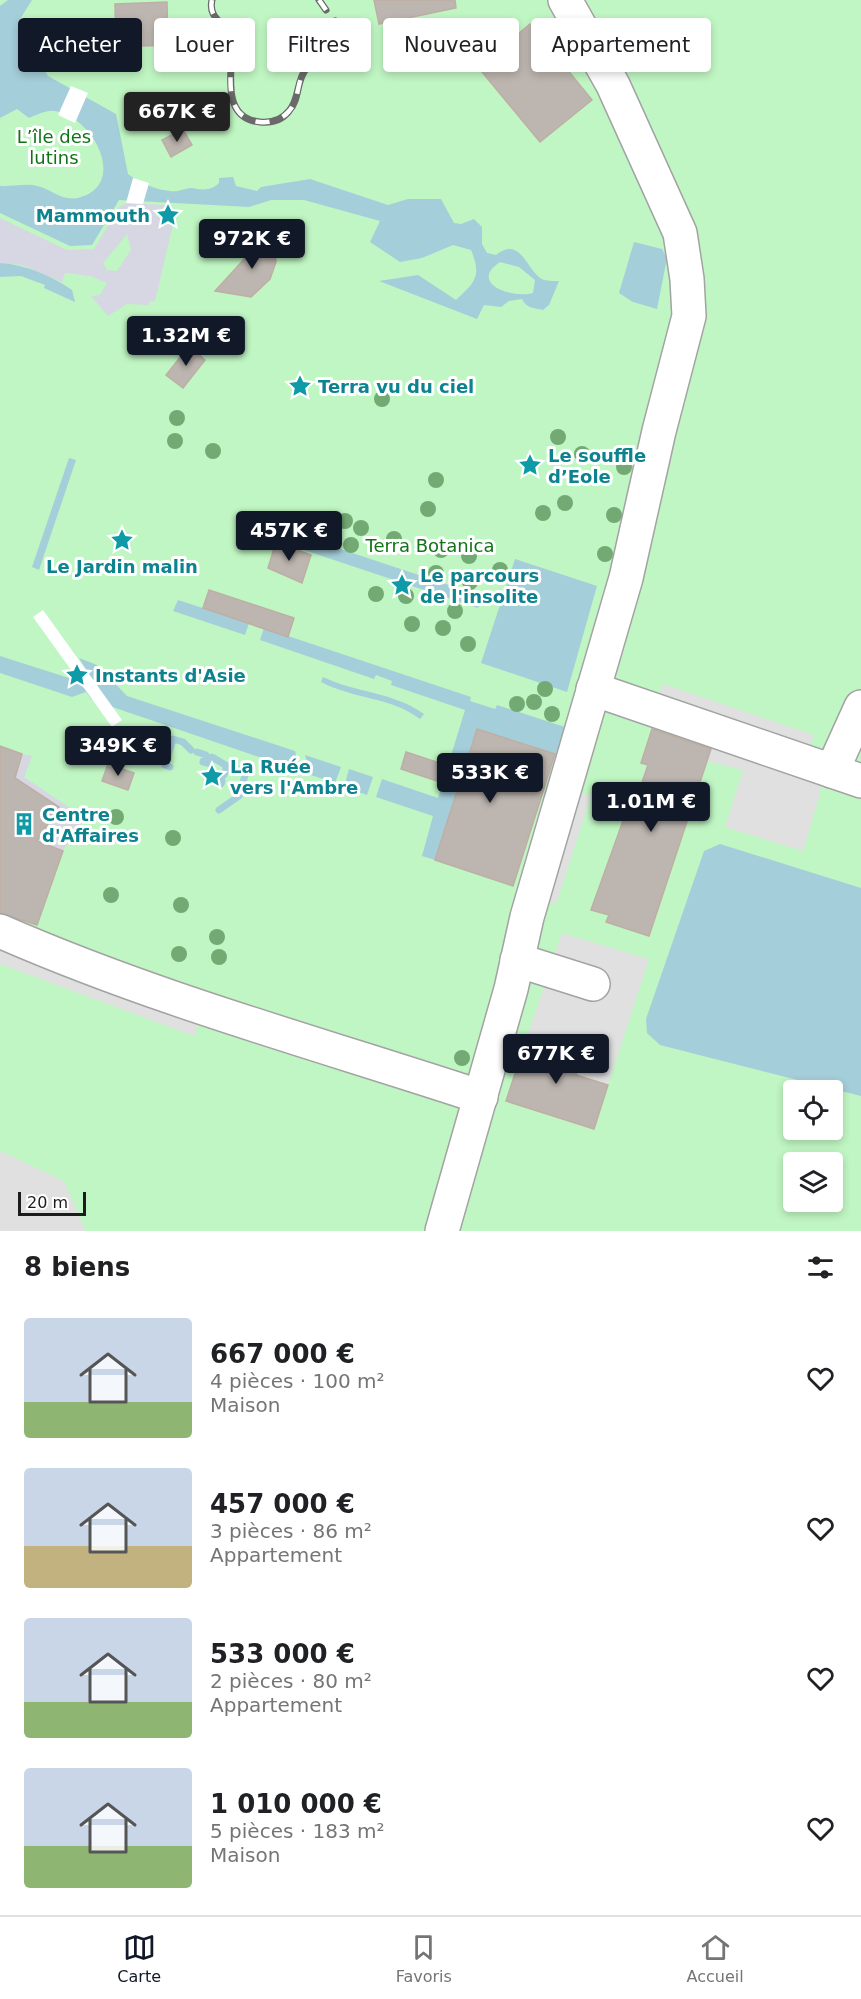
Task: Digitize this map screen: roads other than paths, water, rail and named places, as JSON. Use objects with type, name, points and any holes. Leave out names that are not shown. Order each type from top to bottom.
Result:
[{"type":"lane","points":[[445,1223],[470,1137],[527,917],[626,578],[659,431],[689,316],[688,288],[680,233],[613,85],[565,0]]},
{"type":"lane","points":[[593,689],[846,776],[861,707]]},
{"type":"lane","points":[[0,931],[51,954],[151,990],[480,1097]]},
{"type":"lane","points":[[517,960],[593,984]]},
{"type":"water","points":[[8,0],[32,0],[21,18],[18,18],[18,72],[46,72],[48,76],[116,114],[128,174],[138,181],[158,189],[178,191],[190,188],[210,189],[219,183],[219,178],[233,177],[236,186],[257,191],[261,187],[310,179],[388,205],[408,199],[441,199],[454,223],[461,224],[474,219],[482,227],[482,244],[487,253],[496,255],[512,249],[523,257],[538,276],[544,280],[559,281],[549,305],[543,310],[528,306],[522,299],[509,301],[501,307],[484,305],[477,319],[379,281],[418,275],[456,300],[475,278],[476,267],[471,250],[453,245],[422,258],[400,262],[370,242],[380,221],[304,200],[271,200],[249,207],[119,200],[92,245],[70,246],[0,213],[0,186],[32,185],[63,197],[81,197],[95,189],[102,178],[103,165],[100,150],[92,136],[81,124],[55,111],[29,118],[17,109],[0,118],[0,6]],"holes":[[[500,262],[519,267],[535,280],[533,293],[514,294],[497,288],[491,283],[489,277],[491,270]]]},
{"type":"water","points":[[634,242],[662,249],[667,258],[657,309],[633,302],[619,293]]},
{"type":"water","points":[[0,263],[29,268],[55,280],[72,290],[75,302],[44,288],[45,285],[21,276],[0,277]]},
{"type":"water","points":[[69,458],[76,460],[39,570],[32,567]]},
{"type":"water","points":[[280,529],[482,596],[478,608],[277,541]]},
{"type":"water","points":[[515,559],[597,586],[567,692],[481,663]]},
{"type":"water","points":[[178,600],[249,623],[245,635],[173,611]]},
{"type":"water","points":[[264,628],[471,697],[470,701],[495,709],[497,705],[565,727],[556,754],[477,729],[435,860],[422,856],[433,816],[376,797],[382,779],[438,798],[465,710],[391,685],[392,681],[376,675],[374,679],[260,640]]},
{"type":"water","points":[[0,656],[97,687],[79,658],[97,665],[127,696],[295,751],[300,771],[92,700],[86,692],[72,697],[0,673]]},
{"type":"water","points":[[323,677],[400,701],[424,714],[420,719],[397,706],[333,688],[321,682]]},
{"type":"water","points":[[305,755],[341,767],[335,783],[311,775]]},
{"type":"water","points":[[349,769],[373,777],[367,795],[344,787]]},
{"type":"water","points":[[720,844],[861,888],[861,1096],[843,1091],[843,1080],[798,1080],[660,1045],[647,1033],[646,1019],[704,851]]},
{"type":"waterway","points":[[170,767],[165,765],[173,739],[183,742],[191,750]]},
{"type":"waterway","points":[[197,752],[206,755],[203,762],[210,764],[212,757],[227,766]]},
{"type":"waterway","points":[[219,810],[239,796],[246,772],[227,766],[224,775],[217,773],[214,779],[222,781],[221,784]]},
{"type":"railway","points":[[212,0],[213,13],[231,36],[231,91],[238,112],[247,119],[260,122],[283,117],[295,101],[304,72]]},
{"type":"railway","points":[[319,0],[326,10]]},
{"type":"place","name":"Mammouth","points":[[168,215]]},
{"type":"place","name":"Terra vu du ciel","points":[[300,386]]},
{"type":"place","name":"Le souffle d’Eole","points":[[530,465]]},
{"type":"place","name":"Le Jardin malin","points":[[122,540]]},
{"type":"place","name":"Le parcours de l'insolite","points":[[402,585]]},
{"type":"place","name":"Instants d'Asie","points":[[77,675]]},
{"type":"place","name":"La Ruée vers l'Ambre","points":[[212,776]]},
{"type":"place","name":"Centre d'Affaires","points":[[24,824]]},
{"type":"park label","name":"L’île des lutins","points":[[54,146]]},
{"type":"park label","name":"Terra Botanica","points":[[430,545]]}]
